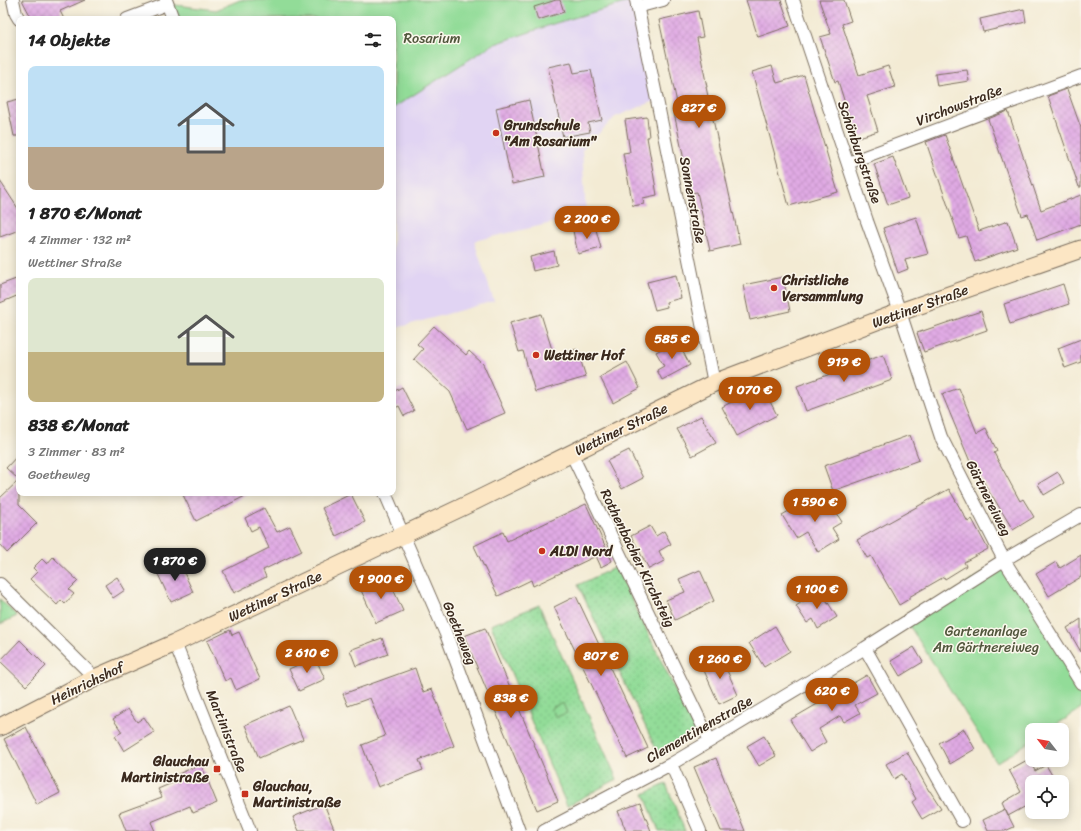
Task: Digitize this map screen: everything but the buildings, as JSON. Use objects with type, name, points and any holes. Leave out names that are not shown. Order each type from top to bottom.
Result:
[{"type":"street","points":[[14,0],[18,16]]},
{"type":"street","points":[[636,3],[664,0]]},
{"type":"street","name":"Schönburgstraße","points":[[793,0],[867,221],[900,312]]},
{"type":"street","points":[[134,16],[166,2],[172,16]]},
{"type":"street","name":"Sonnenstraße","points":[[636,3],[714,383]]},
{"type":"street","name":"Virchowstraße","points":[[848,163],[1081,76]]},
{"type":"street","name":"Wettiner Straße","points":[[175,643],[478,500],[714,383],[900,312],[1081,249]]},
{"type":"street","name":"Gärtnereiweg","points":[[900,312],[941,437],[1004,560],[1081,683]]},
{"type":"street","name":"Rothenbacher Kirchsteig","points":[[571,454],[710,741]]},
{"type":"street","name":"Goetheweg","points":[[386,496],[446,634],[519,831]]},
{"type":"street","name":"Clementinenstraße","points":[[544,831],[671,764],[865,648],[1004,560],[1081,515]]},
{"type":"street","points":[[0,584],[95,678]]},
{"type":"street","name":"Heinrichshof","points":[[0,727],[95,678],[175,643]]},
{"type":"street","name":"Martinistraße","points":[[175,643],[250,831]]},
{"type":"street","points":[[865,648],[962,820]]},
{"type":"street","points":[[671,764],[700,831]]},
{"type":"shaded area","name":"Grundschule \"Am Rosarium\"","points":[[635,0],[657,100],[615,117],[582,150],[586,215],[474,241],[494,301],[396,328],[396,106],[492,45],[556,23]]},
{"type":"green space","name":"Rosarium","points":[[240,0],[635,0],[556,23],[492,45],[396,106],[396,16],[172,16],[167,4],[216,10]]},
{"type":"green space","name":"Gartenanlage Am Gärtnereiweg","points":[[1004,560],[1081,683],[1081,709],[1059,723],[1025,723],[1025,745],[997,763],[907,622]]},
{"type":"green space","points":[[616,567],[697,735],[658,753],[578,585]]},
{"type":"green space","points":[[0,599],[17,616],[0,624]]},
{"type":"green space","points":[[539,605],[617,779],[567,806],[491,625]]},
{"type":"green space","points":[[563,703],[567,713],[556,717],[551,708]]},
{"type":"green space","points":[[666,784],[685,831],[659,831],[644,794]]},
{"type":"place","name":"Grundschule \"Am Rosarium\"","points":[[496,133]]},
{"type":"place","name":"Christliche Versammlung","points":[[774,288]]},
{"type":"place","name":"Wettiner Hof","points":[[536,355]]},
{"type":"place","name":"ALDI Nord","points":[[542,551]]},
{"type":"place","name":"Glauchau Martinistraße","points":[[217,769]]},
{"type":"place","name":"Glauchau, Martinistraße","points":[[245,794]]}]
